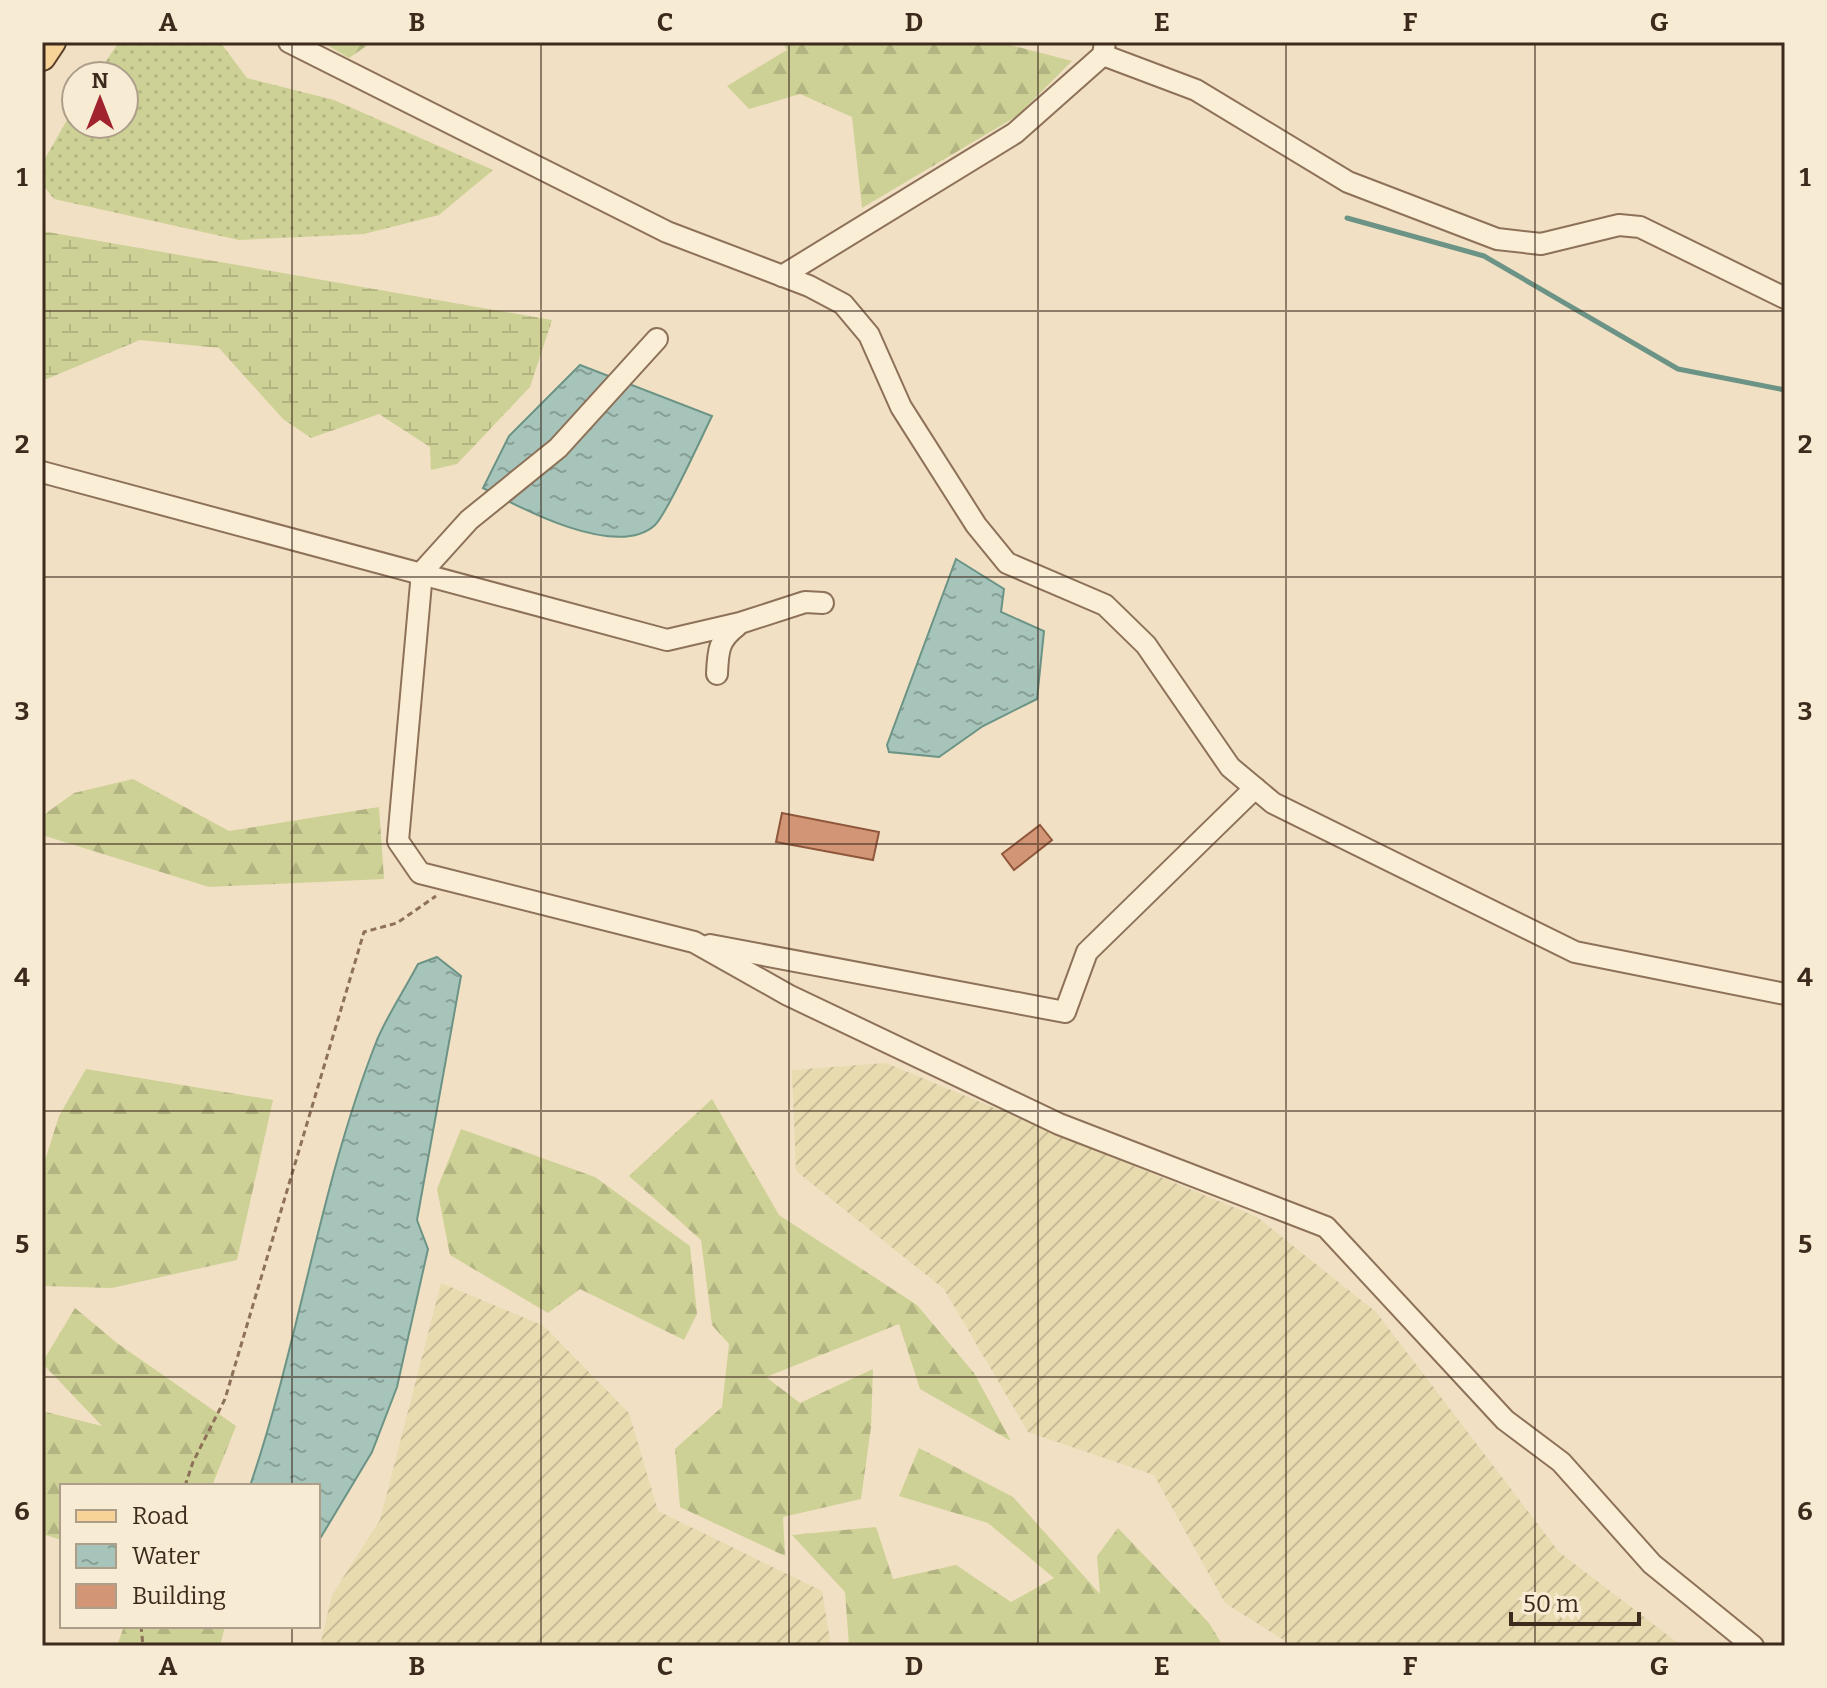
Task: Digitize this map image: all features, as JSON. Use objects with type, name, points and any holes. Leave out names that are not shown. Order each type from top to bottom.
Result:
[{"type":"main road","points":[[42,57],[52,42]]},
{"type":"street","points":[[289,42],[667,232],[782,276],[843,304],[869,335],[901,407],[976,525],[1007,563],[1105,605],[1146,645],[1230,767],[1273,803],[1575,952],[1785,994]]},
{"type":"street","points":[[782,276],[1015,133],[1104,49],[1196,90],[1348,182],[1497,239],[1541,244],[1619,225],[1640,227],[1785,298]]},
{"type":"street","points":[[657,339],[558,448],[469,520],[422,572],[398,841],[420,873],[459,880],[694,942],[1065,1012],[1087,952],[1255,788]]},
{"type":"street","points":[[42,472],[667,640],[740,623],[805,602],[823,603]]},
{"type":"street","points":[[717,674],[723,636],[740,623]]},
{"type":"street","points":[[694,942],[788,995],[1059,1124],[1326,1227],[1505,1420],[1561,1462],[1652,1564],[1753,1646]]},
{"type":"path","points":[[186,1484],[193,1462],[225,1399],[364,932],[397,923],[459,880]]},
{"type":"shaded area","points":[[886,1063],[1257,1217],[1376,1312],[1559,1552],[1682,1646],[1293,1646],[1225,1603],[1154,1475],[1028,1432],[944,1289],[796,1171],[792,1070]]},
{"type":"shaded area","points":[[441,1283],[544,1326],[629,1413],[658,1511],[822,1591],[831,1646],[320,1646],[332,1595],[380,1520]]},
{"type":"green space","points":[[119,42],[220,42],[247,78],[334,100],[493,170],[439,215],[364,234],[239,240],[54,199],[42,184],[42,164],[60,132],[60,140],[140,140],[140,60],[107,60]]},
{"type":"green space","points":[[322,42],[372,42],[349,58]]},
{"type":"green space","points":[[783,42],[998,42],[1072,61],[1017,116],[862,208],[852,117],[800,94],[749,109],[727,86],[787,50]]},
{"type":"green space","points":[[42,231],[552,320],[530,387],[457,464],[431,470],[430,447],[379,414],[311,438],[283,419],[219,348],[140,340],[42,381]]},
{"type":"green space","points":[[133,779],[229,831],[379,807],[384,879],[209,887],[42,835],[42,816],[74,793]]},
{"type":"green space","points":[[86,1069],[273,1100],[237,1260],[112,1288],[42,1286],[42,1170],[59,1116]]},
{"type":"green space","points":[[712,1099],[779,1215],[917,1305],[974,1373],[1011,1441],[920,1389],[899,1324],[766,1377],[800,1403],[873,1369],[871,1427],[861,1499],[783,1517],[785,1556],[680,1507],[675,1449],[722,1407],[729,1344],[712,1325],[701,1240],[629,1176]]},
{"type":"green space","points":[[461,1129],[595,1177],[690,1246],[697,1314],[684,1340],[580,1289],[548,1313],[450,1255],[437,1189]]},
{"type":"green space","points":[[75,1308],[117,1343],[236,1426],[213,1484],[60,1484],[60,1539],[42,1534],[42,1411],[102,1426],[42,1363]]},
{"type":"green space","points":[[919,1448],[1013,1497],[1100,1594],[1097,1556],[1118,1528],[1209,1623],[1223,1646],[849,1646],[845,1592],[792,1535],[876,1527],[893,1579],[956,1565],[1011,1602],[1054,1578],[988,1523],[899,1496]]},
{"type":"green space","points":[[123,1628],[224,1628],[220,1646],[117,1646]]},
{"type":"water","points":[[580,365],[712,416],[660,518],[655,525],[638,534],[617,537],[569,527],[483,488],[509,436]]},
{"type":"water","points":[[956,559],[1004,589],[1001,612],[1044,631],[1037,699],[983,726],[939,757],[889,752],[887,745]]},
{"type":"water","points":[[437,957],[461,976],[417,1220],[428,1249],[397,1387],[372,1452],[320,1539],[320,1484],[251,1484],[283,1375],[325,1206],[357,1094],[381,1030],[418,964]]},
{"type":"building","points":[[782,813],[879,832],[873,860],[776,842]]},
{"type":"building","points":[[1040,825],[1052,840],[1014,870],[1002,854]]},
{"type":"waterway","points":[[1347,218],[1484,256],[1678,369],[1785,390]]}]
